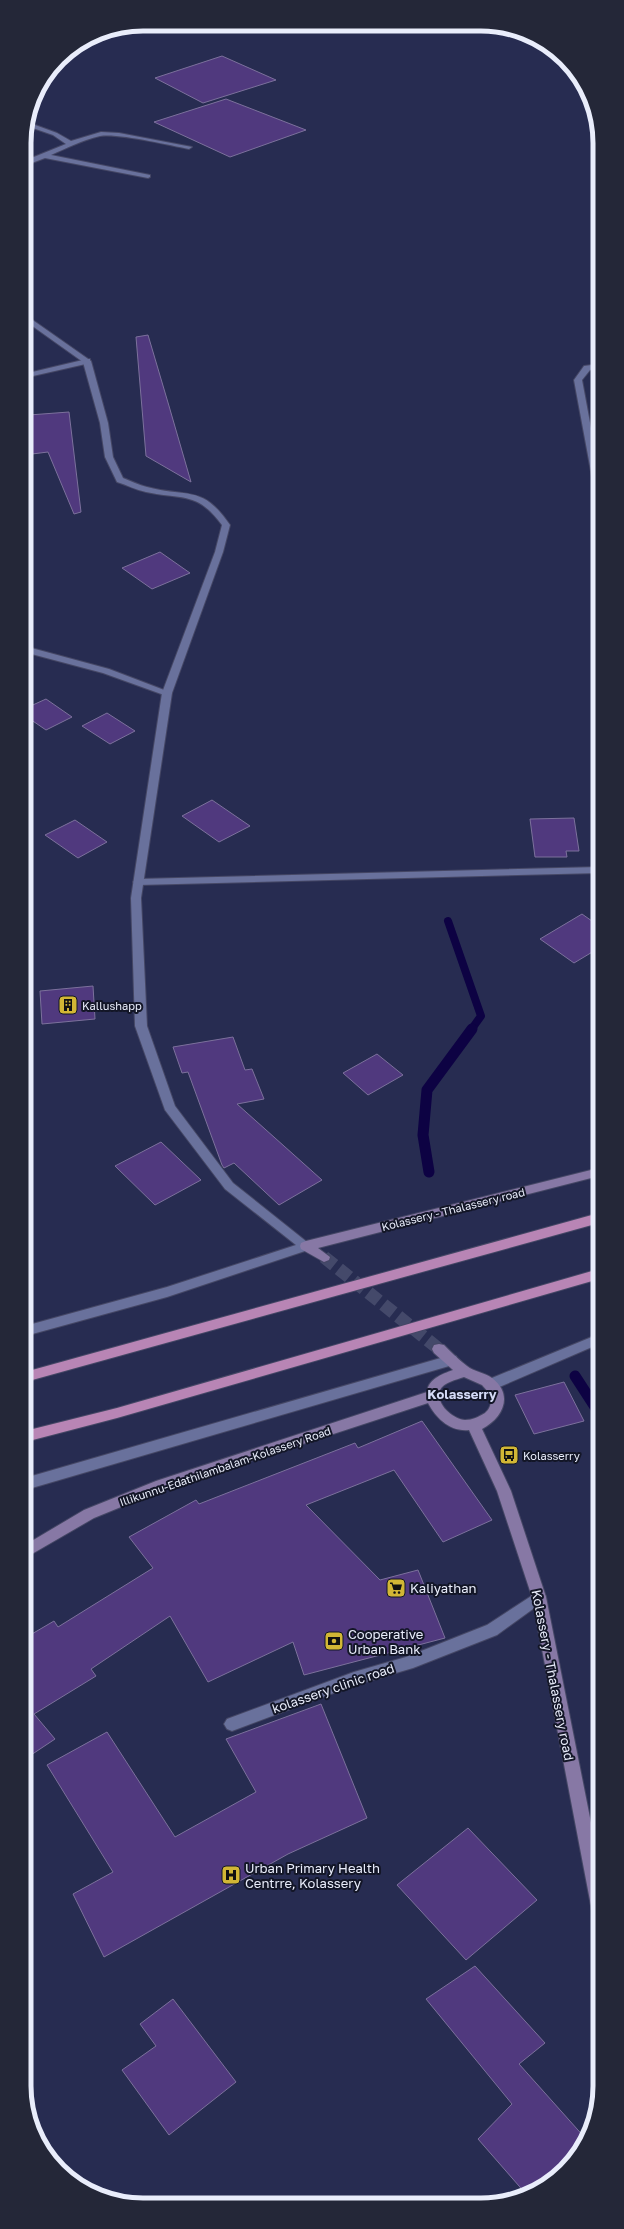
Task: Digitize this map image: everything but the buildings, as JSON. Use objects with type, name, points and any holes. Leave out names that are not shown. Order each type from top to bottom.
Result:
[{"type":"highway","points":[[31,1375],[593,1220]]},
{"type":"highway","points":[[31,1435],[117,1413],[593,1276]]},
{"type":"main road","name":"Kolassery - Thalassery road","points":[[306,1246],[593,1174]]},
{"type":"main road","points":[[306,1246],[324,1257]]},
{"type":"main road","points":[[439,1349],[464,1372]]},
{"type":"main road","points":[[464,1372],[475,1374],[492,1384],[497,1392],[499,1400],[491,1416],[473,1424],[451,1422],[442,1416],[435,1409],[432,1396],[437,1384],[444,1378],[464,1372]]},
{"type":"main road","name":"Illikunnu-Edathilambalam-Kolassery Road","points":[[31,1548],[89,1514],[161,1486],[432,1396]]},
{"type":"main road","name":"Kolassery - Thalassery road","points":[[473,1424],[504,1491],[539,1597],[593,1875]]},
{"type":"street","points":[[32,126],[55,134],[70,143]]},
{"type":"street","points":[[31,161],[46,156],[69,145],[70,143],[101,134],[119,135],[189,147]]},
{"type":"street","points":[[46,156],[148,176]]},
{"type":"street","points":[[31,321],[87,361],[104,423],[109,456],[120,480],[146,490],[191,495],[216,509],[226,526],[219,552],[166,694],[136,898],[141,1026],[169,1107],[229,1186],[306,1246]]},
{"type":"street","points":[[31,374],[87,361]]},
{"type":"street","points":[[593,367],[587,368],[578,380],[593,456]]},
{"type":"street","points":[[31,650],[106,671],[166,694]]},
{"type":"street","points":[[138,882],[593,870]]},
{"type":"street","points":[[31,1329],[120,1306],[254,1265],[306,1246]]},
{"type":"street","points":[[492,1384],[593,1342]]},
{"type":"street","points":[[31,1482],[451,1360]]},
{"type":"street","name":"kolassery clinic road","points":[[232,1724],[354,1679],[408,1663],[492,1630],[539,1597]]},
{"type":"waterway","points":[[448,921],[481,1016],[471,1030]]},
{"type":"waterway","points":[[429,1172],[423,1135],[427,1090],[472,1029]]},
{"type":"waterway","points":[[575,1376],[593,1404]]},
{"type":"tunnel","points":[[324,1257],[439,1349]]},
{"type":"place","name":"Kallushapp","points":[[68,1005]]},
{"type":"place","name":"Kolasserry","points":[[509,1455]]},
{"type":"place","name":"Kaliyathan","points":[[396,1588]]},
{"type":"place","name":"Cooperative Urban Bank","points":[[334,1641]]},
{"type":"place","name":"Urban Primary Health Centrre, Kolassery","points":[[231,1875]]},
{"type":"district","name":"Kolasserry","points":[[462,1394]]}]
